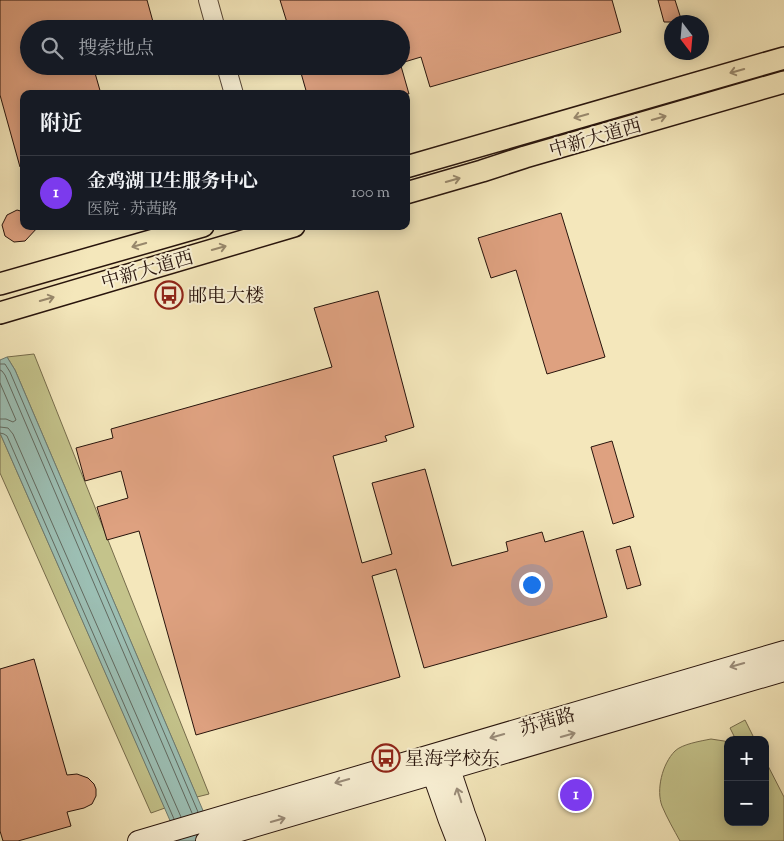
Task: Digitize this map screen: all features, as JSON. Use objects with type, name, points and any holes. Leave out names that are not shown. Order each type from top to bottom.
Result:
[{"type":"main road","name":"中新大道西","points":[[410,166],[784,58]]},
{"type":"main road","name":"中新大道西","points":[[410,192],[784,82]]},
{"type":"main road","name":"中新大道西","points":[[0,284],[189,230]]},
{"type":"main road","name":"中新大道西","points":[[0,313],[280,230]]},
{"type":"main road","name":"苏茜路","points":[[206,841],[228,824],[436,754],[784,651]]},
{"type":"main road","name":"苏茜路","points":[[146,839],[228,824],[442,772],[784,671]]},
{"type":"main road","points":[[436,754],[442,772],[465,814],[475,841]]},
{"type":"main road","points":[[442,772],[448,818],[457,841]]},
{"type":"street","points":[[208,0],[214,20]]},
{"type":"street","points":[[229,75],[233,90]]},
{"type":"shaded area","points":[[34,354],[209,794],[197,797],[15,370],[7,357]]},
{"type":"shaded area","points":[[0,433],[165,808],[151,813],[0,473]]},
{"type":"shaded area","points":[[745,720],[753,736],[734,736],[730,728]]},
{"type":"shaded area","points":[[711,739],[724,741],[724,826],[769,826],[769,768],[784,797],[784,841],[680,841],[662,806],[660,785],[661,777],[670,756],[682,746]]},
{"type":"water","points":[[7,357],[15,370],[216,841],[179,841],[0,433],[0,360]]},
{"type":"building","points":[[0,0],[147,0],[153,20],[20,20],[20,75],[96,75],[100,90],[20,90],[20,167],[0,95]]},
{"type":"building","points":[[280,0],[612,0],[621,32],[430,87],[421,57],[410,60],[410,20],[286,20]]},
{"type":"building","points":[[658,0],[675,0],[680,15],[664,15],[664,22]]},
{"type":"building","points":[[302,75],[404,75],[408,90],[306,90]]},
{"type":"building","points":[[17,210],[20,211],[20,230],[35,230],[25,241],[14,242],[5,236],[2,225],[7,215]]},
{"type":"building","points":[[561,213],[605,357],[547,374],[516,270],[491,278],[478,238]]},
{"type":"building","points":[[378,291],[414,427],[385,436],[387,441],[333,456],[362,563],[392,554],[372,483],[425,469],[452,566],[508,551],[506,542],[542,532],[545,542],[583,531],[607,617],[424,668],[396,569],[372,576],[400,677],[196,735],[139,531],[107,540],[97,507],[128,498],[121,471],[85,481],[76,448],[113,438],[111,429],[332,367],[314,308]]},
{"type":"building","points":[[612,441],[634,517],[613,524],[591,447]]},
{"type":"building","points":[[630,546],[641,585],[627,589],[616,550]]},
{"type":"building","points":[[34,659],[67,775],[77,774],[88,778],[94,784],[96,796],[92,804],[67,812],[71,826],[18,841],[3,841],[0,831],[0,669]]},
{"type":"place","name":"邮电大楼","points":[[169,295]]},
{"type":"place","name":"星海学校东","points":[[386,758]]},
{"type":"place","name":"金鸡湖卫生服务中心","points":[[576,795]]}]
